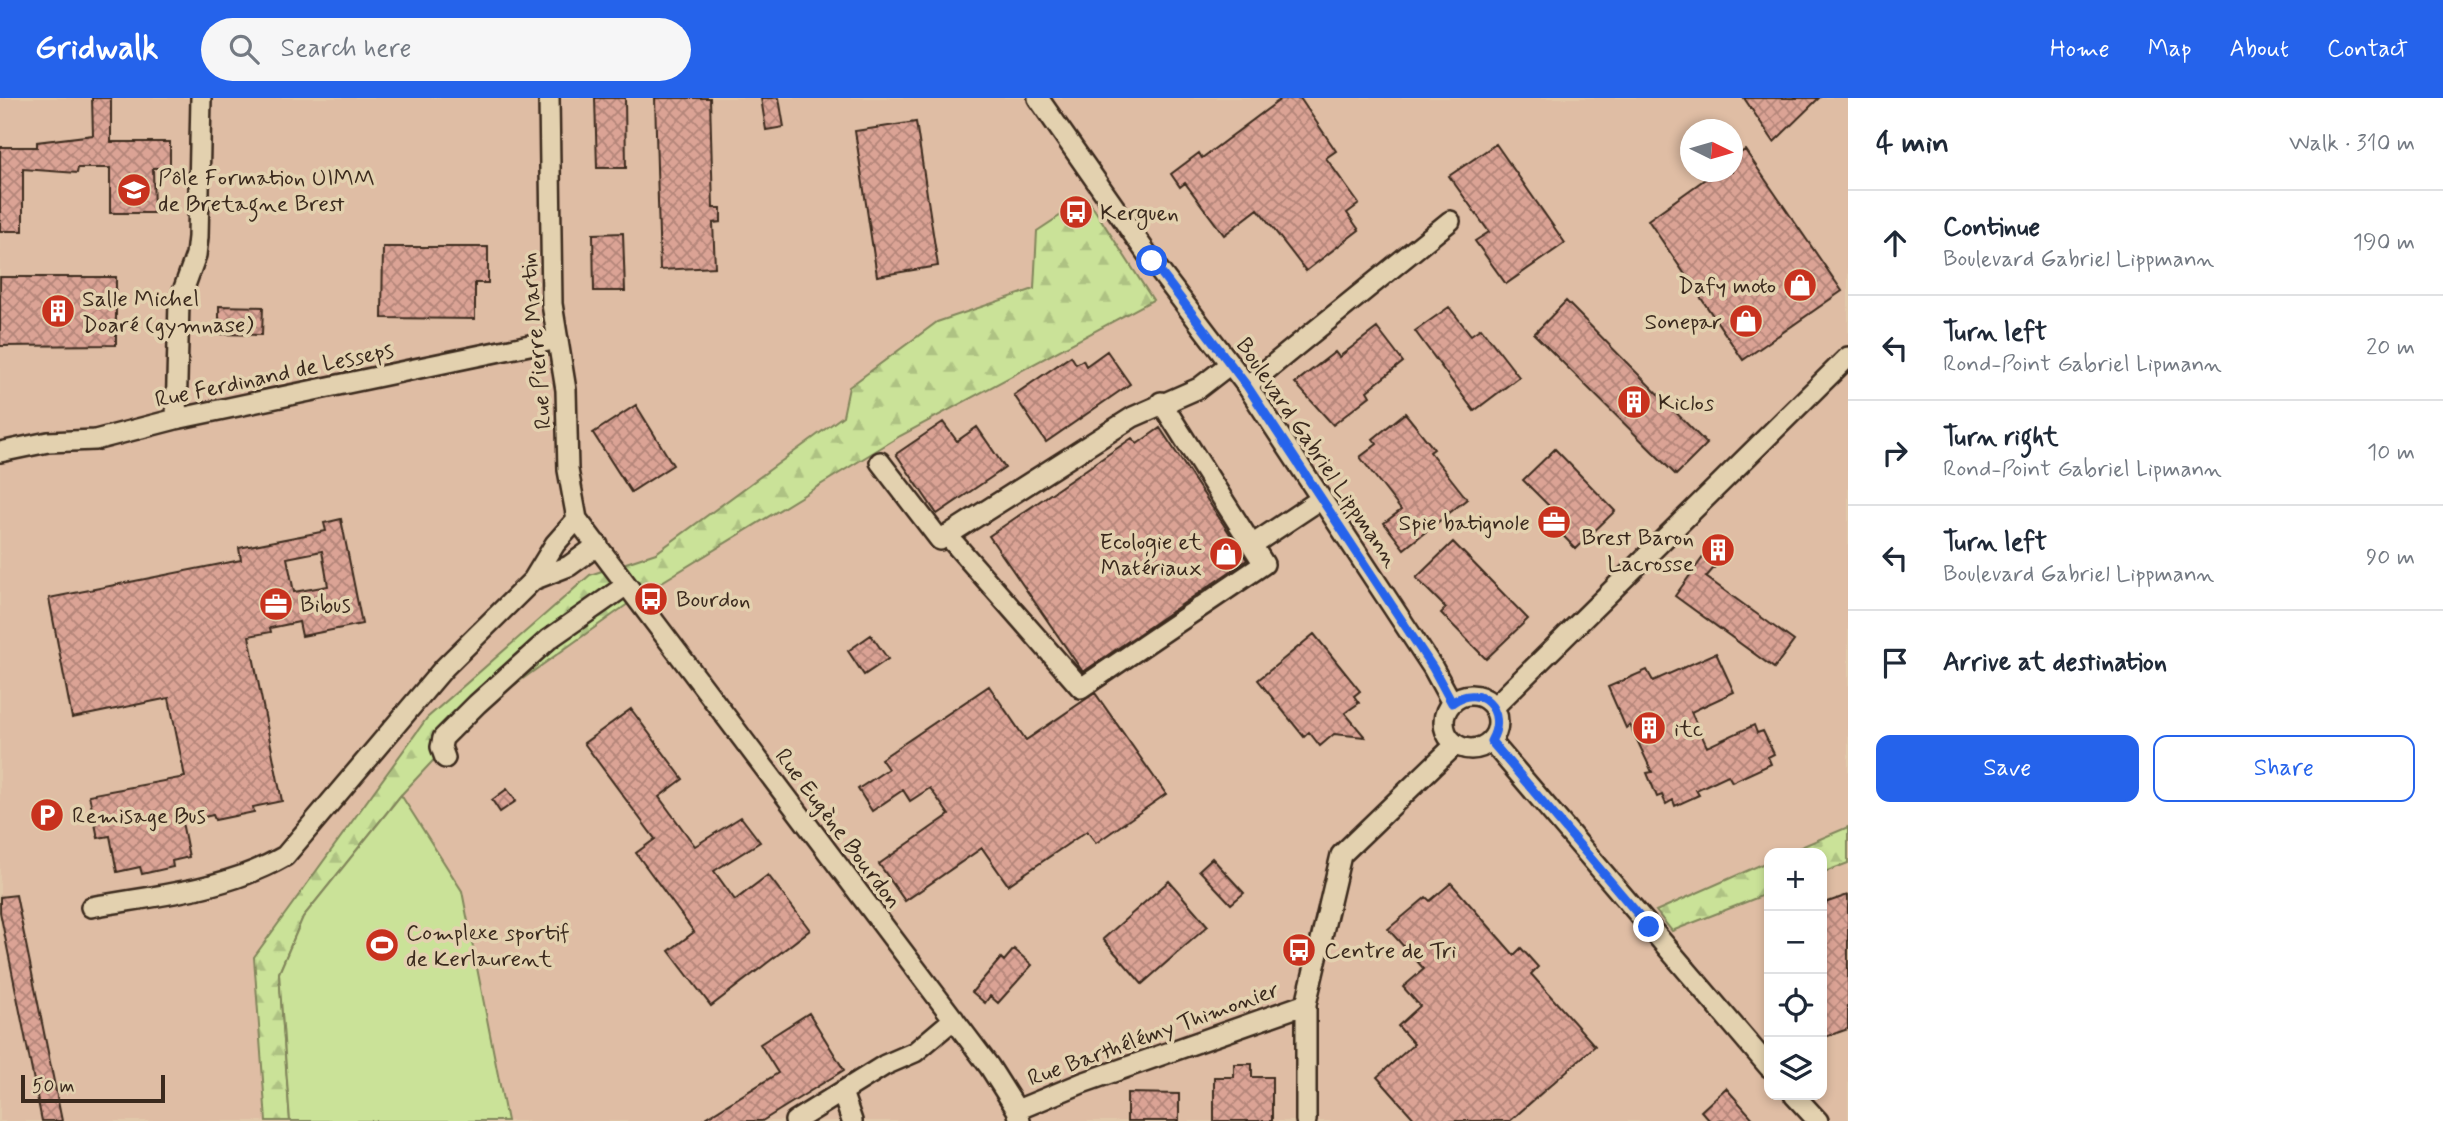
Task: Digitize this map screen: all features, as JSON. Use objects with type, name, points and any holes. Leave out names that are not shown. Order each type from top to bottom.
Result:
[{"type":"street","points":[[176,419],[179,302],[196,255],[198,237],[201,98]]},
{"type":"street","name":"Rue Pierre Martin","points":[[549,98],[552,304],[566,390],[568,470],[577,519],[598,545],[612,569]]},
{"type":"street","name":"Boulevard Gabriel Lippmann","points":[[1038,98],[1152,261],[1247,386],[1433,668],[1452,703]]},
{"type":"street","points":[[1247,386],[1450,221]]},
{"type":"street","name":"Rue Ferdinand de Lesseps","points":[[4,448],[48,442],[95,440],[176,419],[558,339]]},
{"type":"street","points":[[1494,707],[1848,357]]},
{"type":"street","points":[[880,462],[940,540],[1133,416],[1199,388],[1230,364]]},
{"type":"street","points":[[947,536],[1081,688],[1264,564],[1161,402]]},
{"type":"street","points":[[1252,545],[1321,499]]},
{"type":"street","points":[[91,907],[214,886],[257,872],[285,856],[444,668],[533,580],[555,544],[577,519]]},
{"type":"street","points":[[533,580],[569,566],[598,545]]},
{"type":"street","name":"Rue Eugène Bourdon","points":[[612,569],[954,1019],[1018,1115]]},
{"type":"street","points":[[445,758],[441,747],[443,738],[477,704],[549,639],[625,586]]},
{"type":"street","points":[[1465,695],[1474,695],[1482,697],[1494,707],[1499,724],[1491,741],[1478,749],[1455,745],[1449,738],[1444,720],[1452,703],[1465,695]]},
{"type":"street","points":[[1491,741],[1764,1061]]},
{"type":"street","points":[[1306,1121],[1306,1004],[1340,855],[1455,745]]},
{"type":"street","name":"Rue Barthélémy Thimonier","points":[[1018,1115],[1082,1083],[1306,1004]]},
{"type":"street","points":[[795,1121],[915,1052],[954,1019]]},
{"type":"street","points":[[842,1092],[852,1121]]},
{"type":"street","points":[[1799,1100],[1818,1121]]},
{"type":"shaded area","points":[[0,98],[1848,98],[1848,1121],[507,1121],[462,891],[401,795],[479,710],[639,596],[889,442],[1072,343],[1037,231],[1034,289],[937,322],[849,387],[844,416],[656,553],[590,575],[254,957],[266,1121],[0,1121]]},
{"type":"green space","points":[[1087,198],[1153,300],[900,436],[639,596],[483,707],[401,795],[303,917],[279,973],[290,1121],[266,1121],[254,957],[427,718],[590,575],[656,553],[843,416],[849,387],[937,322],[1034,289],[1037,231]]},
{"type":"green space","name":"Complexe sportif de Kerlaurent","points":[[401,795],[462,891],[507,1121],[290,1121],[279,973],[303,917]]},
{"type":"green space","points":[[1848,827],[1848,863],[1827,871],[1827,848],[1799,848]]},
{"type":"green space","points":[[1764,863],[1764,895],[1672,931],[1656,911]]},
{"type":"building","points":[[92,98],[111,98],[111,142],[170,142],[170,168],[153,168],[154,213],[110,213],[110,168],[78,168],[77,173],[23,169],[23,231],[0,231],[0,147],[37,147],[37,142],[93,135]]},
{"type":"building","points":[[595,98],[625,98],[626,168],[597,168]]},
{"type":"building","points":[[655,98],[710,98],[713,208],[721,208],[721,222],[713,223],[715,267],[660,270]]},
{"type":"building","points":[[761,98],[779,98],[784,127],[766,130]]},
{"type":"building","points":[[1300,98],[1336,151],[1326,158],[1359,204],[1347,213],[1359,230],[1306,271],[1258,209],[1224,235],[1185,183],[1180,187],[1171,174],[1199,153],[1202,158],[1281,99]]},
{"type":"building","points":[[1744,98],[1819,98],[1774,142]]},
{"type":"building","points":[[916,122],[938,266],[877,276],[855,131]]},
{"type":"building","points":[[1496,144],[1565,243],[1506,284],[1475,241],[1489,232],[1449,176]]},
{"type":"building","points":[[1745,150],[1842,291],[1743,360],[1648,220],[1701,182],[1743,182]]},
{"type":"building","points":[[623,233],[625,291],[594,291],[593,234]]},
{"type":"building","points":[[383,247],[488,247],[488,283],[475,283],[475,319],[382,318]]},
{"type":"building","name":"Salle Michel Doaré (gymnase)","points":[[0,277],[116,277],[116,345],[0,346]]},
{"type":"building","name":"Kiclos","points":[[1566,301],[1707,444],[1676,475],[1534,334]]},
{"type":"building","points":[[219,306],[263,307],[262,335],[219,334]]},
{"type":"building","points":[[1449,307],[1471,335],[1481,328],[1519,377],[1474,411],[1415,331]]},
{"type":"building","points":[[1377,328],[1403,362],[1367,391],[1370,396],[1333,425],[1295,383],[1335,352],[1339,357]]},
{"type":"building","points":[[1107,351],[1130,384],[1046,442],[1014,395],[1071,356],[1076,364],[1083,360],[1086,366]]},
{"type":"building","points":[[636,405],[673,465],[631,492],[593,433]]},
{"type":"building","points":[[1405,413],[1434,449],[1430,452],[1467,499],[1404,549],[1384,523],[1401,510],[1360,457],[1377,444],[1373,439]]},
{"type":"building","points":[[943,422],[957,441],[977,427],[1005,468],[937,514],[896,454]]},
{"type":"building","points":[[1160,428],[1247,560],[1083,672],[989,536],[1132,438],[1137,444]]},
{"type":"building","points":[[1555,449],[1615,511],[1576,549],[1546,518],[1554,511],[1523,480]]},
{"type":"building","points":[[341,519],[362,624],[302,636],[299,622],[249,636],[282,801],[253,807],[254,812],[215,820],[213,815],[182,822],[189,857],[172,861],[173,867],[142,874],[140,867],[117,872],[110,836],[98,838],[89,795],[185,777],[169,698],[72,718],[49,598],[241,560],[239,548],[326,531],[324,523]],"holes":[[[322,551],[328,586],[294,592],[287,558]]]},
{"type":"building","points":[[1453,542],[1528,619],[1486,659],[1441,613],[1446,608],[1416,578]]},
{"type":"building","points":[[1714,542],[1727,553],[1706,577],[1794,641],[1774,668],[1675,596]]},
{"type":"building","points":[[1314,634],[1360,691],[1354,696],[1359,703],[1345,713],[1365,737],[1334,734],[1320,746],[1309,732],[1304,737],[1258,680]]},
{"type":"building","points":[[871,635],[888,659],[864,675],[848,651]]},
{"type":"building","name":"itc","points":[[1716,653],[1734,692],[1691,712],[1707,747],[1754,725],[1757,733],[1763,731],[1774,754],[1768,757],[1771,764],[1732,782],[1728,775],[1696,790],[1699,795],[1675,806],[1673,800],[1666,804],[1662,795],[1657,797],[1647,773],[1652,772],[1630,725],[1626,728],[1608,687],[1647,670],[1653,681]]},
{"type":"building","points":[[989,686],[1026,740],[1095,693],[1166,794],[1096,843],[1087,831],[1008,885],[982,848],[905,901],[879,864],[949,815],[930,788],[910,801],[903,790],[872,811],[858,789],[888,769],[881,759]]},
{"type":"building","points":[[631,709],[683,779],[659,797],[695,846],[741,817],[760,842],[714,871],[735,900],[768,875],[810,930],[711,1006],[669,951],[694,932],[636,853],[655,839],[584,743]]},
{"type":"building","points":[[507,789],[516,801],[500,812],[492,800]]},
{"type":"building","points":[[1212,858],[1244,893],[1231,904],[1199,870]]},
{"type":"building","points":[[1169,881],[1208,926],[1142,984],[1103,939]]},
{"type":"building","points":[[1451,883],[1514,955],[1521,948],[1538,967],[1531,974],[1595,1046],[1510,1121],[1416,1121],[1377,1077],[1414,1044],[1398,1026],[1420,1006],[1403,987],[1424,969],[1388,929],[1426,897],[1430,901]]},
{"type":"building","points":[[16,895],[62,1121],[42,1121],[0,912],[0,897]]},
{"type":"building","points":[[1848,895],[1848,1029],[1827,1036],[1827,911],[1827,902]]},
{"type":"building","points":[[1014,949],[1032,965],[998,1003],[990,996],[985,1003],[972,992],[1001,958],[1004,961]]},
{"type":"building","points":[[809,1013],[844,1070],[762,1121],[701,1121],[778,1073],[760,1044]]},
{"type":"building","points":[[1234,1064],[1252,1064],[1252,1077],[1272,1077],[1272,1121],[1214,1121],[1214,1077],[1234,1077]]},
{"type":"building","points":[[1726,1088],[1755,1121],[1710,1121],[1701,1111]]},
{"type":"building","points":[[1127,1093],[1179,1094],[1179,1121],[1127,1121]]},
{"type":"place","name":"Pôle Formation UIMM de Bretagne Brest","points":[[134,190]]},
{"type":"place","name":"Kerguen","points":[[1076,212]]},
{"type":"place","name":"Dafy moto","points":[[1800,285]]},
{"type":"place","name":"Salle Michel Doaré (gymnase)","points":[[58,311]]},
{"type":"place","name":"Sonepar","points":[[1746,321]]},
{"type":"place","name":"Kiclos","points":[[1634,402]]},
{"type":"place","name":"Spie batignole","points":[[1554,522]]},
{"type":"place","name":"Brest Baron Lacrosse","points":[[1718,550]]},
{"type":"place","name":"Ecologie et Matériaux","points":[[1226,554]]},
{"type":"place","name":"Bourdon","points":[[651,599]]},
{"type":"place","name":"Bibus","points":[[276,604]]},
{"type":"place","name":"itc","points":[[1649,728]]},
{"type":"place","name":"Remisage Bus","points":[[47,815]]},
{"type":"place","name":"Complexe sportif de Kerlaurent","points":[[382,945]]},
{"type":"place","name":"Centre de Tri","points":[[1299,950]]},
{"type":"route","points":[[1152,261],[1247,386],[1433,668],[1452,703],[1465,695],[1474,695],[1489,701],[1498,715],[1499,724],[1491,741],[1649,927]]}]
